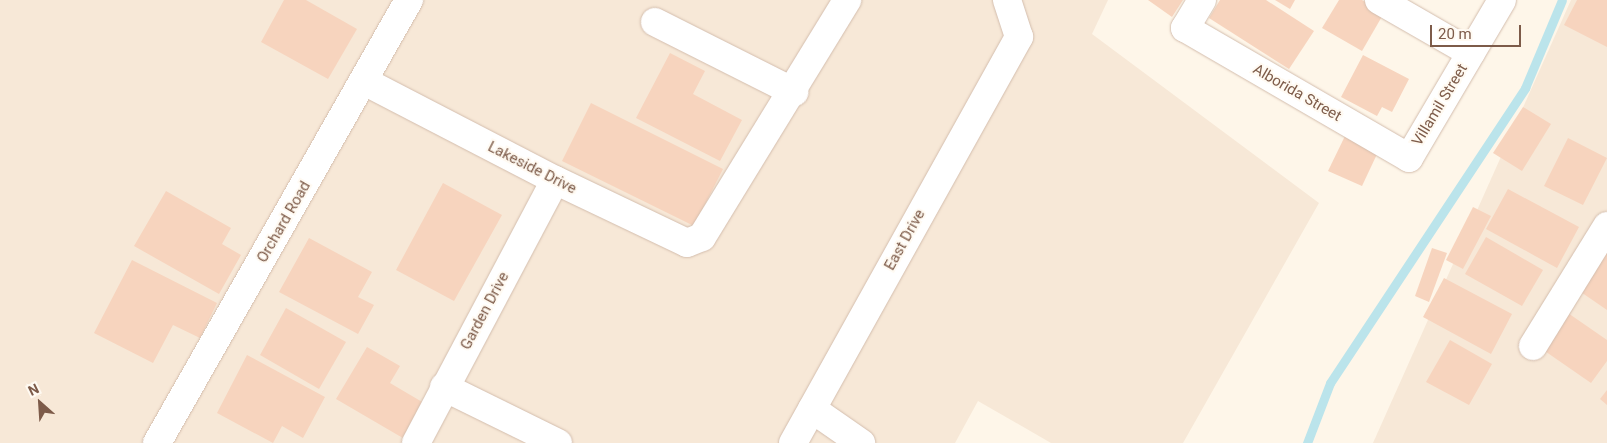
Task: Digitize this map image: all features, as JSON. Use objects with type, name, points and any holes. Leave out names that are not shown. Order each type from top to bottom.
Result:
[{"type":"street","name":"Orchard Road","points":[[157,443],[409,0]]},
{"type":"street","points":[[655,22],[794,92],[847,0]]},
{"type":"street","name":"East Drive","points":[[793,443],[1019,37],[1007,0]]},
{"type":"street","name":"Alborida Street","points":[[1202,0],[1185,28],[1409,158]]},
{"type":"street","points":[[1379,0],[1471,53]]},
{"type":"street","name":"Villamil Street","points":[[1409,158],[1502,0]]},
{"type":"street","name":"Lakeside Drive","points":[[364,81],[555,180],[687,243],[702,237],[794,92]]},
{"type":"street","name":"Garden Drive","points":[[416,443],[555,180]]},
{"type":"street","points":[[1533,346],[1607,226]]},
{"type":"street","points":[[444,387],[558,443]]},
{"type":"street","points":[[812,409],[861,443]]},
{"type":"shaded area","points":[[0,0],[1108,0],[1092,34],[1319,203],[1183,443],[1051,443],[978,401],[955,443],[0,443]]},
{"type":"shaded area","points":[[1571,0],[1607,0],[1607,443],[1373,443]]},
{"type":"building","points":[[284,0],[306,0],[357,29],[328,79],[261,42]]},
{"type":"building","points":[[1148,0],[1183,0],[1172,17]]},
{"type":"building","points":[[1220,0],[1266,0],[1314,31],[1289,69],[1209,18]]},
{"type":"building","points":[[1275,0],[1295,0],[1290,9]]},
{"type":"building","points":[[1339,0],[1362,0],[1384,13],[1362,51],[1322,28]]},
{"type":"building","points":[[1577,0],[1607,0],[1607,47],[1564,25]]},
{"type":"building","points":[[670,53],[705,71],[693,94],[742,120],[720,161],[636,118]]},
{"type":"building","points":[[1363,55],[1409,79],[1392,112],[1382,107],[1377,116],[1341,97]]},
{"type":"building","points":[[591,103],[723,169],[694,226],[562,161]]},
{"type":"building","points":[[1523,107],[1551,124],[1522,171],[1493,153]]},
{"type":"building","points":[[1345,136],[1378,152],[1362,186],[1328,171]]},
{"type":"building","points":[[1568,138],[1607,158],[1583,205],[1544,186]]},
{"type":"building","points":[[443,183],[502,215],[454,301],[396,270]]},
{"type":"building","points":[[1508,189],[1579,227],[1557,268],[1486,229]]},
{"type":"building","points":[[166,191],[231,228],[222,244],[241,255],[219,294],[134,246]]},
{"type":"building","points":[[1473,207],[1491,216],[1463,269],[1446,260]]},
{"type":"building","points":[[1486,237],[1543,270],[1522,306],[1465,274]]},
{"type":"building","points":[[309,238],[372,272],[358,297],[374,305],[358,334],[279,292]]},
{"type":"building","points":[[1607,242],[1607,310],[1575,288]]},
{"type":"building","points":[[1432,248],[1447,253],[1429,302],[1415,296]]},
{"type":"building","points":[[132,260],[217,303],[200,338],[173,325],[153,363],[94,333]]},
{"type":"building","points":[[1444,278],[1512,314],[1491,354],[1423,317]]},
{"type":"building","points":[[286,308],[346,342],[319,389],[260,355]]},
{"type":"building","points":[[1565,311],[1607,340],[1607,361],[1591,383],[1539,347]]},
{"type":"building","points":[[1450,340],[1492,364],[1469,405],[1426,382]]},
{"type":"building","points":[[367,347],[400,366],[390,383],[429,406],[408,441],[336,399]]},
{"type":"building","points":[[247,355],[325,397],[303,438],[282,426],[273,443],[217,413]]},
{"type":"building","points":[[1607,390],[1607,405],[1600,399]]},
{"type":"waterway","points":[[1307,443],[1330,383],[1525,88],[1562,0]]}]
